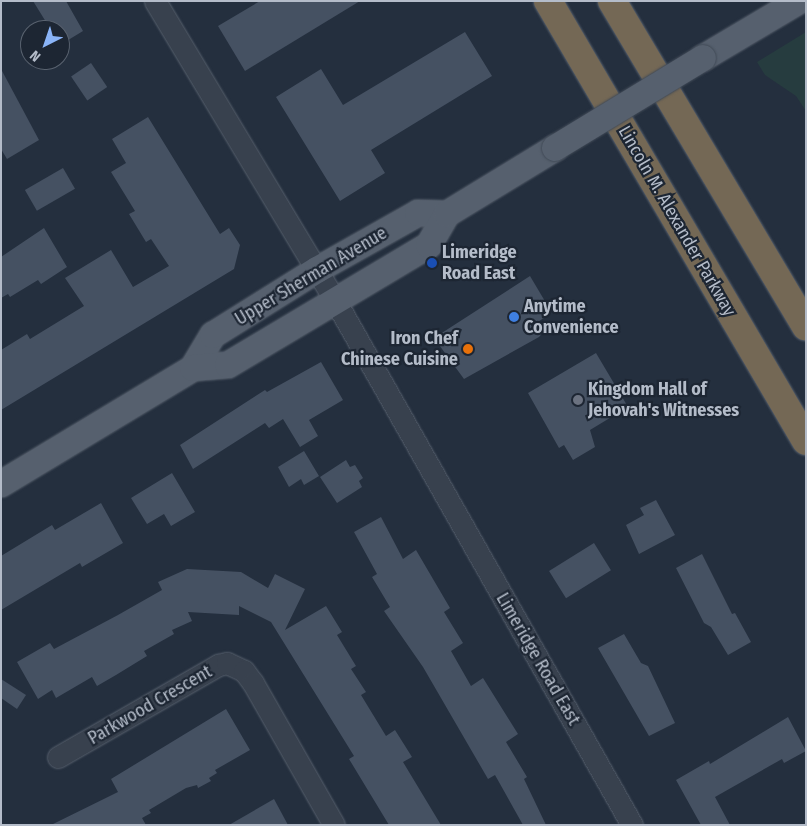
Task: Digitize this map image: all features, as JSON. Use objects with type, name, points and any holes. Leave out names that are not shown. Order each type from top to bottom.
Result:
[{"type":"highway","name":"Lincoln M. Alexander Parkway","points":[[548,1],[806,441]]},
{"type":"highway","points":[[612,1],[806,327]]},
{"type":"main road","name":"Upper Sherman Avenue","points":[[1,484],[193,368],[228,365],[336,302],[429,245],[447,214],[799,1]]},
{"type":"main road","name":"Upper Sherman Avenue","points":[[193,368],[213,335],[317,270],[418,213],[447,214]]},
{"type":"street","name":"Limeridge Road East","points":[[160,3],[336,302],[632,825]]},
{"type":"street","name":"Parkwood Crescent","points":[[58,757],[218,664],[226,663],[244,671],[253,683],[334,825]]},
{"type":"green space","points":[[806,32],[806,111],[796,96],[765,75],[757,62]]},
{"type":"building","points":[[33,1],[66,1],[83,31],[70,39],[70,20],[45,20]]},
{"type":"building","points":[[260,1],[360,1],[245,71],[218,26]]},
{"type":"building","points":[[465,32],[492,76],[371,150],[385,173],[340,201],[276,97],[321,69],[343,105]]},
{"type":"building","points":[[91,63],[107,87],[87,100],[71,76]]},
{"type":"building","points":[[1,69],[39,140],[7,159],[1,149]]},
{"type":"building","points":[[148,117],[220,234],[229,228],[240,245],[234,269],[1,410],[1,350],[27,334],[30,339],[84,306],[65,278],[111,250],[133,287],[169,266],[151,239],[146,242],[129,214],[135,211],[111,172],[126,163],[112,139]]},
{"type":"building","points":[[63,168],[75,189],[37,211],[25,190]]},
{"type":"building","points":[[44,228],[67,267],[41,284],[38,280],[10,297],[8,294],[1,298],[1,257]]},
{"type":"building","points":[[530,276],[549,308],[549,315],[539,321],[545,330],[539,337],[464,379],[434,338]]},
{"type":"building","name":"Kingdom Hall of Jehovah's Witnesses","points":[[596,353],[628,407],[590,430],[595,447],[573,460],[564,445],[559,448],[528,393]]},
{"type":"building","points":[[321,362],[343,400],[309,420],[318,436],[300,447],[283,419],[269,428],[265,423],[193,469],[180,445],[265,390],[267,392]]},
{"type":"building","points":[[304,451],[319,476],[304,485],[301,479],[289,487],[278,467]]},
{"type":"building","points":[[346,460],[350,467],[355,465],[363,478],[359,481],[362,487],[337,503],[320,477]]},
{"type":"building","points":[[172,473],[195,512],[171,526],[164,514],[147,524],[131,498]]},
{"type":"building","points":[[656,500],[675,535],[639,554],[626,525],[644,515],[640,508]]},
{"type":"building","points":[[101,503],[123,543],[82,567],[80,563],[1,610],[1,556],[52,525],[55,530]]},
{"type":"building","points":[[381,517],[403,559],[416,550],[450,608],[444,612],[463,643],[451,651],[471,686],[483,678],[518,734],[506,742],[527,777],[524,779],[546,825],[523,825],[495,775],[488,779],[423,667],[384,611],[390,607],[372,577],[377,574],[354,532]]},
{"type":"building","points":[[594,543],[611,570],[566,598],[549,571]]},
{"type":"building","points":[[702,554],[732,614],[735,613],[751,642],[728,655],[711,627],[704,623],[676,568]]},
{"type":"building","points":[[187,569],[241,572],[268,588],[275,574],[305,589],[285,630],[326,606],[342,632],[337,635],[356,666],[351,669],[366,692],[361,695],[386,736],[395,730],[412,757],[403,762],[441,825],[389,825],[349,759],[354,756],[271,622],[239,606],[239,615],[188,612],[192,621],[172,630],[174,634],[144,651],[147,656],[116,675],[97,686],[92,677],[56,698],[52,690],[38,699],[17,662],[50,643],[54,649],[118,615],[162,590],[158,582]]},
{"type":"building","points":[[624,634],[641,663],[648,666],[675,723],[649,736],[598,648]]},
{"type":"building","points":[[1,679],[26,695],[17,709],[1,698]]},
{"type":"building","points":[[226,709],[250,750],[215,770],[217,773],[209,778],[211,781],[198,788],[197,785],[186,788],[149,810],[151,813],[142,818],[146,825],[51,825],[118,792],[111,779]]},
{"type":"building","points":[[788,717],[806,751],[784,763],[782,759],[715,797],[730,825],[701,825],[676,780],[709,761],[710,764]]},
{"type":"building","points":[[274,799],[288,825],[229,825]]},
{"type":"place","name":"Limeridge Road East","points":[[432,263]]},
{"type":"place","name":"Anytime Convenience","points":[[514,317]]},
{"type":"place","name":"Iron Chef Chinese Cuisine","points":[[468,349]]},
{"type":"place","name":"Kingdom Hall of Jehovah's Witnesses","points":[[578,400]]}]
